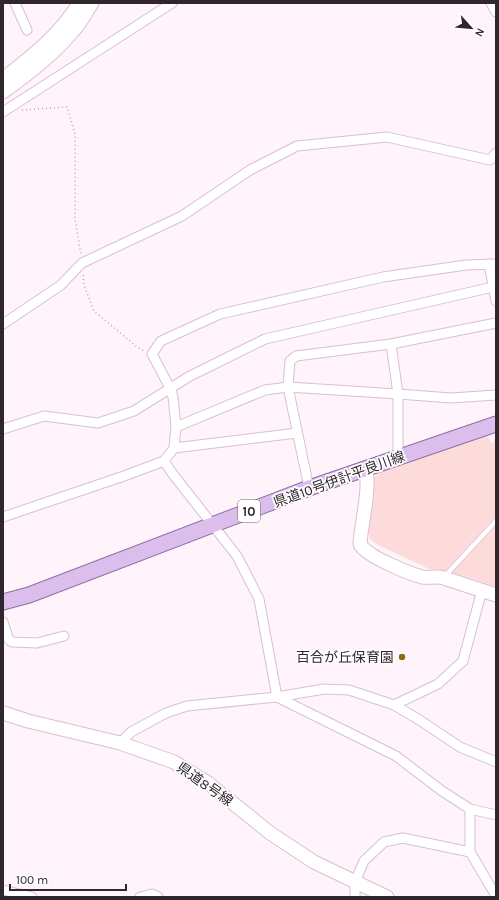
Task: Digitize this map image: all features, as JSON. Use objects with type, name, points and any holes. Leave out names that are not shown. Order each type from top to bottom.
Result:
[{"type":"main road","points":[[3,79],[40,49],[59,30],[79,3]]},
{"type":"main road","points":[[3,92],[29,73],[74,31],[92,3]]},
{"type":"main road","name":"県道10号伊計平良川線","points":[[3,602],[29,594],[309,488],[496,424]]},
{"type":"main road","points":[[366,469],[368,477],[360,543],[362,548],[395,567],[423,577],[444,578],[496,595]]},
{"type":"main road","name":"県道8号線","points":[[3,713],[28,721],[120,743],[174,762],[208,783],[270,833],[314,862],[387,897]]},
{"type":"street","points":[[15,3],[27,30]]},
{"type":"street","points":[[4,112],[172,3]]},
{"type":"street","points":[[3,324],[61,285],[82,263],[182,216],[250,170],[297,146],[387,137],[490,160],[496,153]]},
{"type":"street","points":[[3,517],[164,461],[174,448],[176,427],[170,388],[152,354],[161,341],[220,314],[383,277],[492,264],[493,287],[496,301]]},
{"type":"street","points":[[3,429],[44,416],[98,423],[134,411],[190,376],[265,339],[493,287]]},
{"type":"street","points":[[309,488],[288,387],[290,361],[296,356],[391,344],[496,323]]},
{"type":"street","points":[[391,344],[398,394],[398,457]]},
{"type":"street","points":[[176,427],[265,390],[288,387],[451,398],[496,395]]},
{"type":"street","points":[[174,448],[297,433]]},
{"type":"street","points":[[164,461],[238,556],[259,599],[277,697]]},
{"type":"street","points":[[394,705],[438,684],[463,661],[482,590]]},
{"type":"street","points":[[3,622],[9,640],[12,642],[37,643],[64,636]]},
{"type":"street","points":[[120,743],[131,732],[166,713],[187,706],[277,697],[324,689],[349,690],[394,705],[460,747],[496,762]]},
{"type":"street","points":[[277,697],[396,756],[442,791],[470,809],[496,815]]},
{"type":"street","points":[[470,809],[470,852],[496,896]]},
{"type":"street","points":[[355,897],[355,882],[364,861],[384,842],[403,838],[470,852]]},
{"type":"street","points":[[3,890],[32,897]]},
{"type":"street","points":[[140,897],[152,894],[158,897]]},
{"type":"lane","points":[[444,578],[496,521]]},
{"type":"path","points":[[4,112],[66,107],[75,134],[75,219],[84,284],[94,311],[137,347],[152,354]]},
{"type":"shaded area","points":[[486,434],[492,444],[496,437],[496,587],[471,578],[427,568],[376,544],[370,539],[368,531],[374,478],[380,471]]},
{"type":"place","name":"百合が丘保育園","points":[[402,657]]}]
